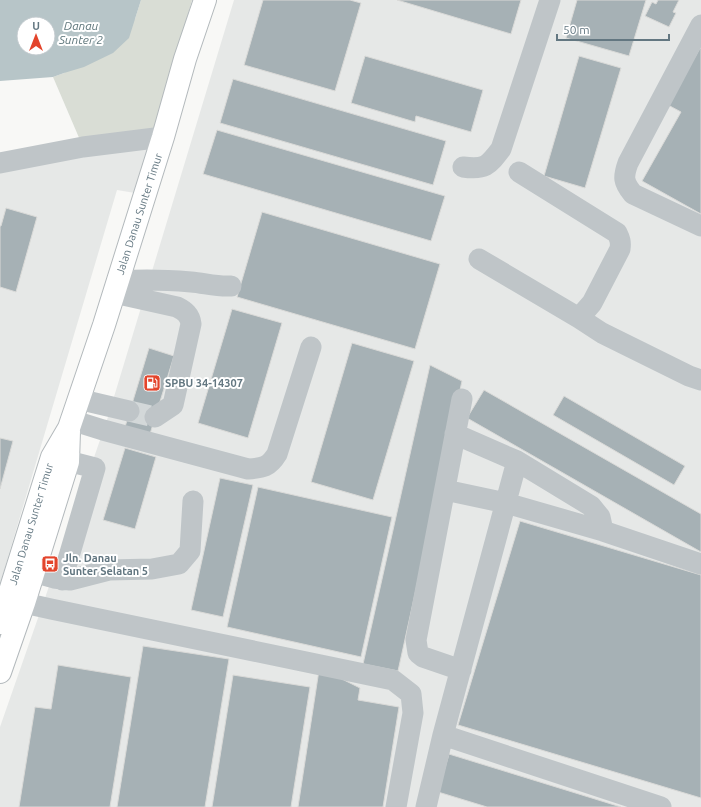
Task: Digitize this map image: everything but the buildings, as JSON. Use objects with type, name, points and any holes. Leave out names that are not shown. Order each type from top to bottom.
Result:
[{"type":"main road","name":"Jalan Danau Sunter Timur","points":[[0,672],[16,600],[25,570],[70,424],[104,325],[163,137],[185,59],[205,0]]},
{"type":"main road","name":"Jalan Danau Sunter Timur","points":[[0,624],[16,600]]},
{"type":"lane","points":[[463,167],[477,169],[486,167],[501,149],[550,0]]},
{"type":"lane","points":[[701,25],[628,163],[624,179],[627,187],[633,194],[701,226]]},
{"type":"lane","points":[[0,163],[83,147],[163,137]]},
{"type":"lane","points":[[519,172],[617,233],[619,237],[621,242],[620,248],[592,303],[580,318]]},
{"type":"lane","points":[[479,259],[580,318],[602,334],[689,376],[701,380]]},
{"type":"lane","points":[[116,286],[122,281],[147,279],[231,286]]},
{"type":"lane","points":[[116,286],[177,307],[183,310],[190,320],[191,324],[173,404],[155,417]]},
{"type":"lane","points":[[70,424],[103,430],[248,470],[266,467],[277,454],[311,347]]},
{"type":"lane","points":[[79,398],[129,411]]},
{"type":"lane","points":[[461,670],[423,657],[418,653],[416,640],[462,399]]},
{"type":"lane","points":[[455,434],[518,461],[591,506],[600,517],[603,531]]},
{"type":"lane","points":[[60,459],[96,468],[62,580]]},
{"type":"lane","points":[[426,807],[443,735],[518,461]]},
{"type":"lane","points":[[445,490],[506,503],[603,531],[701,564]]},
{"type":"lane","points":[[25,570],[62,580],[70,580],[109,570],[152,569],[179,564],[190,551],[193,501]]},
{"type":"lane","points":[[16,600],[51,609],[393,680],[411,694],[413,713],[396,807]]},
{"type":"lane","points":[[443,735],[661,807]]},
{"type":"shaded area","points":[[141,0],[192,0],[153,138],[83,147],[53,77],[64,73],[135,19]]},
{"type":"shaded area","points":[[234,0],[701,0],[701,807],[0,807],[0,727],[107,420]]},
{"type":"shaded area","points":[[153,138],[135,193],[117,190],[0,584],[0,165]]},
{"type":"water","name":"Danau Sunter 2","points":[[0,0],[141,0],[129,38],[113,53],[84,67],[53,77],[0,81]]},
{"type":"tunnel","points":[[129,411],[155,417]]},
{"type":"place","name":"SPBU 34-14307","points":[[152,383]]},
{"type":"place","name":"Jln. Danau Sunter Selatan 5","points":[[50,564]]}]
